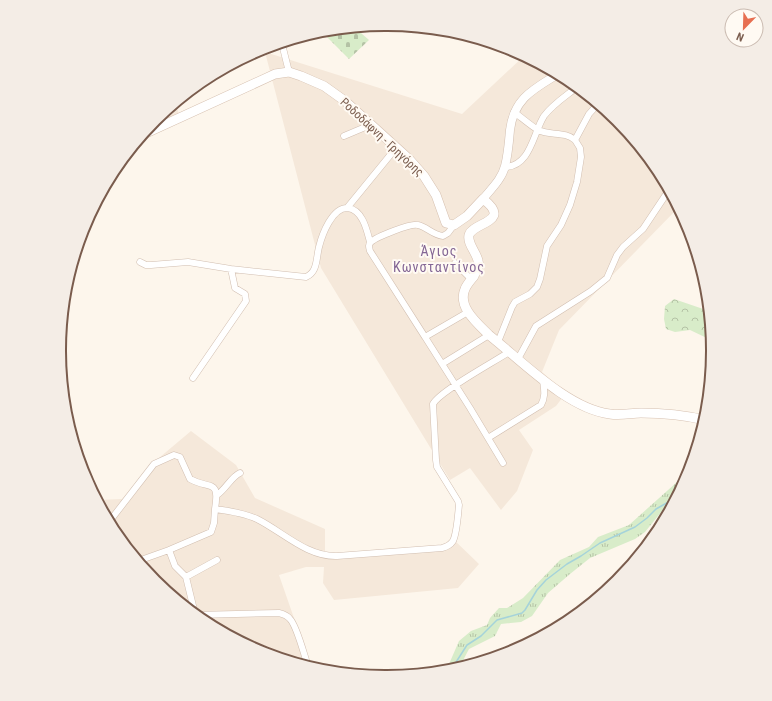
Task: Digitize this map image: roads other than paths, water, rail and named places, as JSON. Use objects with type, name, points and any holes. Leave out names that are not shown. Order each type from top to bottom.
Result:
[{"type":"main road","name":"Ροδοδάφνη - Γρηγόρης","points":[[289,72],[314,82],[334,93],[370,123],[409,159],[424,176],[436,195],[446,223],[454,225]]},
{"type":"main road","points":[[156,130],[275,74],[289,72]]},
{"type":"main road","points":[[454,225],[467,216],[483,199],[491,206],[493,214],[488,222],[472,231],[470,234],[470,243],[478,261],[478,270],[465,289],[464,304],[468,312],[489,335],[543,380],[570,398],[599,412],[622,415],[643,413],[698,419]]},
{"type":"street","points":[[283,48],[289,72]]},
{"type":"street","points":[[483,199],[498,180],[505,167],[510,127],[514,112],[528,93],[552,78]]},
{"type":"street","points":[[505,167],[513,167],[520,162],[534,140],[544,117],[572,91]]},
{"type":"street","points":[[575,140],[589,114],[594,108]]},
{"type":"street","points":[[498,342],[512,307],[516,302],[530,294],[537,287],[547,246],[561,225],[570,205],[577,182],[581,157],[580,148],[575,140],[566,135],[547,133],[538,130],[514,112]]},
{"type":"street","points":[[344,136],[363,128],[370,123]]},
{"type":"street","points":[[140,262],[151,265],[188,262],[231,269],[306,277],[310,275],[317,262],[319,248],[326,227],[333,216],[338,211],[347,208],[396,148]]},
{"type":"street","points":[[518,359],[536,326],[591,291],[606,278],[610,273],[612,264],[620,250],[643,229],[665,195]]},
{"type":"street","points":[[347,208],[354,210],[360,216],[366,228],[370,242],[370,251],[456,385],[503,463]]},
{"type":"street","points":[[370,242],[412,225],[422,226],[437,235],[443,236],[446,235],[454,225]]},
{"type":"street","points":[[455,263],[471,279]]},
{"type":"street","points":[[193,378],[246,301],[245,294],[235,288],[231,269]]},
{"type":"street","points":[[425,337],[468,312]]},
{"type":"street","points":[[442,364],[489,335]]},
{"type":"street","points":[[215,509],[232,511],[257,520],[304,547],[324,556],[445,547],[453,541],[459,505],[458,500],[437,467],[432,408],[438,398],[509,352]]},
{"type":"street","points":[[488,438],[541,405],[545,394],[543,380]]},
{"type":"street","points":[[113,517],[154,464],[174,455],[180,456],[190,479],[215,489],[217,495],[214,523],[211,532],[169,550],[144,558]]},
{"type":"street","points":[[217,495],[224,490],[234,477],[240,473]]},
{"type":"street","points":[[169,550],[175,566],[186,577],[193,605]]},
{"type":"street","points":[[186,577],[217,560]]},
{"type":"street","points":[[205,614],[279,613],[284,615],[290,618],[306,660]]},
{"type":"waterway","points":[[456,662],[467,645],[481,636],[497,620],[522,613],[537,590],[546,580],[567,564],[600,543],[635,527],[656,509],[667,503]]},
{"type":"district","name":"Άγιος Κωνσταντίνος","points":[[439,260]]}]
